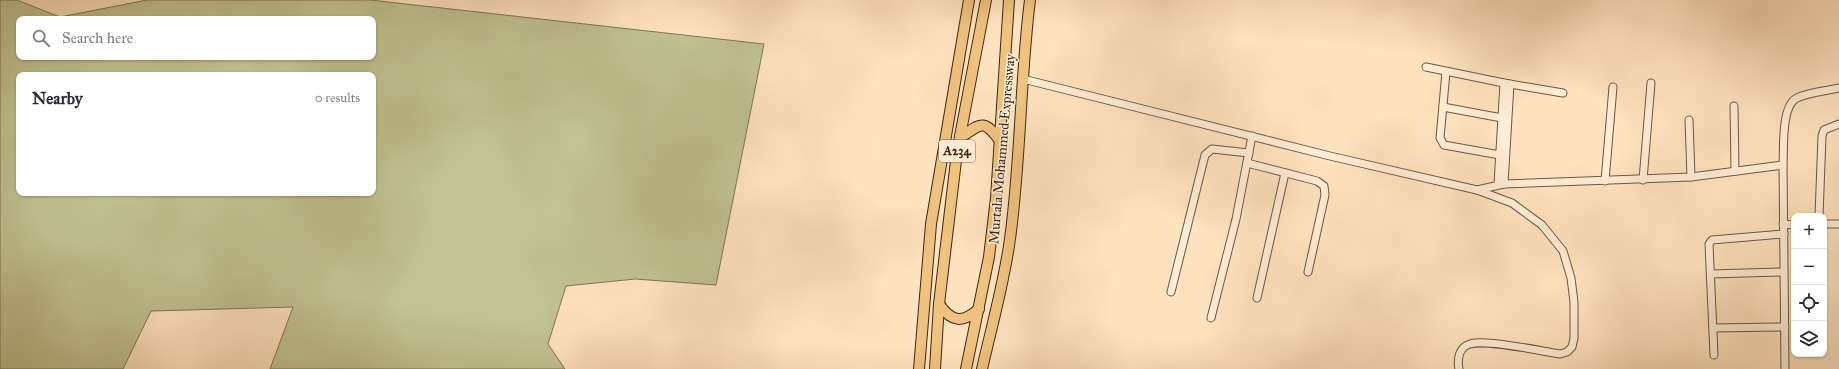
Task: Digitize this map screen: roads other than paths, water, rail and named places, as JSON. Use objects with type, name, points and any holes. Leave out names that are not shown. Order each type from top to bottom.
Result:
[{"type":"highway","points":[[919,369],[928,244],[969,0]]},
{"type":"highway","name":"A234","points":[[935,369],[940,304],[960,138],[986,0]]},
{"type":"highway","name":"Murtala Mohammed Expressway","points":[[966,369],[989,257],[1001,142],[1009,0]]},
{"type":"highway","name":"Murtala Mohammed Expressway","points":[[982,369],[998,310],[1010,240],[1018,154],[1025,38],[1030,0]]},
{"type":"highway","points":[[960,138],[976,126],[982,125],[990,127],[1001,142]]},
{"type":"highway","points":[[940,304],[946,314],[954,319],[968,318],[979,309]]},
{"type":"street","points":[[1426,67],[1563,93]]},
{"type":"street","points":[[1446,72],[1440,138],[1444,145],[1500,155]]},
{"type":"street","points":[[1023,79],[1477,190],[1512,203],[1542,225],[1563,251],[1572,278],[1574,302],[1574,338],[1572,347],[1567,352],[1560,354],[1483,342],[1470,344],[1462,348],[1457,360],[1459,369]]},
{"type":"street","points":[[1501,184],[1500,155],[1502,118],[1507,83]]},
{"type":"street","points":[[1501,184],[1507,83]]},
{"type":"street","points":[[1643,180],[1651,83]]},
{"type":"street","points":[[1605,181],[1613,87]]},
{"type":"street","points":[[1785,369],[1783,165],[1786,115],[1789,104],[1796,98],[1839,88]]},
{"type":"street","points":[[1734,106],[1735,171]]},
{"type":"street","points":[[1443,108],[1502,118]]},
{"type":"street","points":[[1689,120],[1691,177]]},
{"type":"street","points":[[1819,213],[1822,136],[1824,130],[1839,124]]},
{"type":"street","points":[[1211,318],[1236,219],[1252,136]]},
{"type":"street","points":[[1172,292],[1205,155],[1212,149],[1249,153]]},
{"type":"street","points":[[1247,163],[1317,180],[1324,186],[1325,195],[1308,272]]},
{"type":"street","points":[[1477,190],[1501,184],[1643,180],[1691,177],[1783,165]]},
{"type":"street","points":[[1257,298],[1285,173]]},
{"type":"street","points":[[1784,224],[1791,224]]},
{"type":"street","points":[[1827,224],[1839,224]]},
{"type":"street","points":[[1714,355],[1709,244],[1712,240],[1784,234]]},
{"type":"street","points":[[1711,274],[1784,272]]},
{"type":"street","points":[[1712,328],[1785,327]]}]
